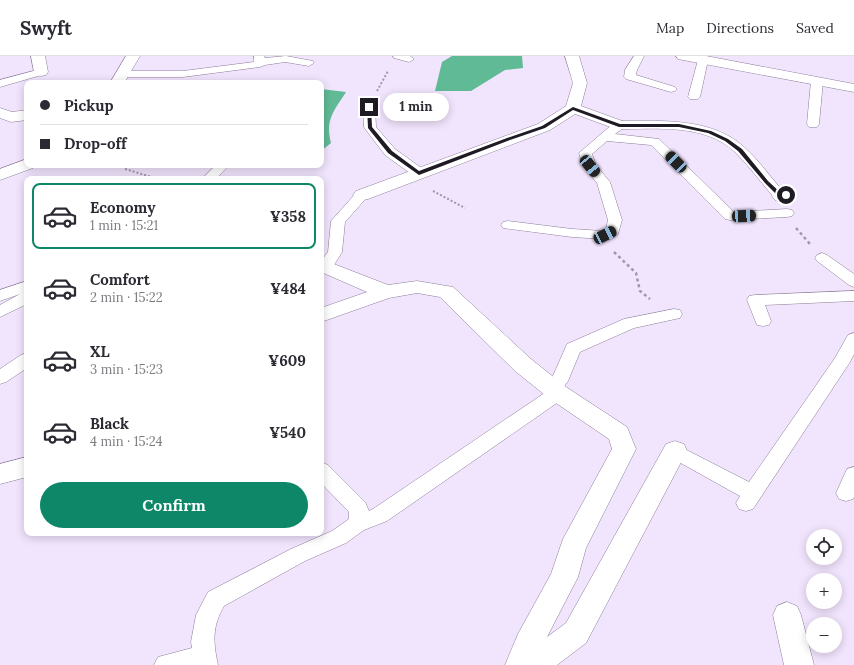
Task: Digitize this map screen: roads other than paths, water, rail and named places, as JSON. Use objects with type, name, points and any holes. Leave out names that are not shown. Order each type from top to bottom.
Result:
[{"type":"street","points":[[38,56],[41,72]]},
{"type":"street","points":[[120,78],[133,56]]},
{"type":"street","points":[[362,195],[508,139],[544,127],[573,108],[580,83],[572,56]]},
{"type":"street","points":[[683,56],[757,63],[817,81],[854,88]]},
{"type":"street","points":[[573,108],[619,125]]},
{"type":"street","points":[[0,113],[11,117],[24,116]]},
{"type":"street","points":[[0,175],[24,165]]},
{"type":"street","points":[[324,266],[386,292]]},
{"type":"street","points":[[324,314],[386,292],[417,287],[446,292],[523,365],[555,391],[619,434],[624,449],[573,547],[564,577],[528,644],[520,665]]},
{"type":"street","points":[[533,665],[576,633],[675,451]]},
{"type":"street","points":[[0,474],[24,468]]},
{"type":"street","points":[[787,615],[799,665]]},
{"type":"lane","points":[[639,56],[631,70],[630,77],[671,89]]},
{"type":"lane","points":[[694,97],[701,58]]},
{"type":"lane","points":[[120,78],[183,74],[260,64],[259,59],[285,59],[309,63]]},
{"type":"lane","points":[[0,84],[41,72]]},
{"type":"lane","points":[[813,124],[817,81]]},
{"type":"lane","points":[[369,107],[370,127],[390,152],[413,175]]},
{"type":"lane","points":[[508,225],[605,235],[613,231],[615,220],[603,182],[590,166],[585,153],[619,125],[679,125],[709,132],[727,140],[740,150],[767,182],[783,196]]},
{"type":"lane","points":[[604,137],[655,142],[730,216],[787,213]]},
{"type":"lane","points":[[212,176],[220,168]]},
{"type":"lane","points":[[324,266],[335,252],[338,220],[362,195]]},
{"type":"lane","points":[[822,258],[854,282]]},
{"type":"lane","points":[[0,296],[24,291]]},
{"type":"lane","points":[[0,312],[24,292]]},
{"type":"lane","points":[[763,321],[755,300],[854,296]]},
{"type":"lane","points":[[166,665],[205,660],[202,642],[207,615],[216,599],[298,555],[339,538],[357,524],[380,515],[555,391],[573,348],[630,323],[674,314]]},
{"type":"lane","points":[[675,451],[749,498],[848,364],[854,339]]},
{"type":"lane","points":[[0,378],[24,361]]},
{"type":"lane","points":[[324,473],[358,508],[360,516],[357,524]]},
{"type":"lane","points":[[846,493],[854,476]]}]
